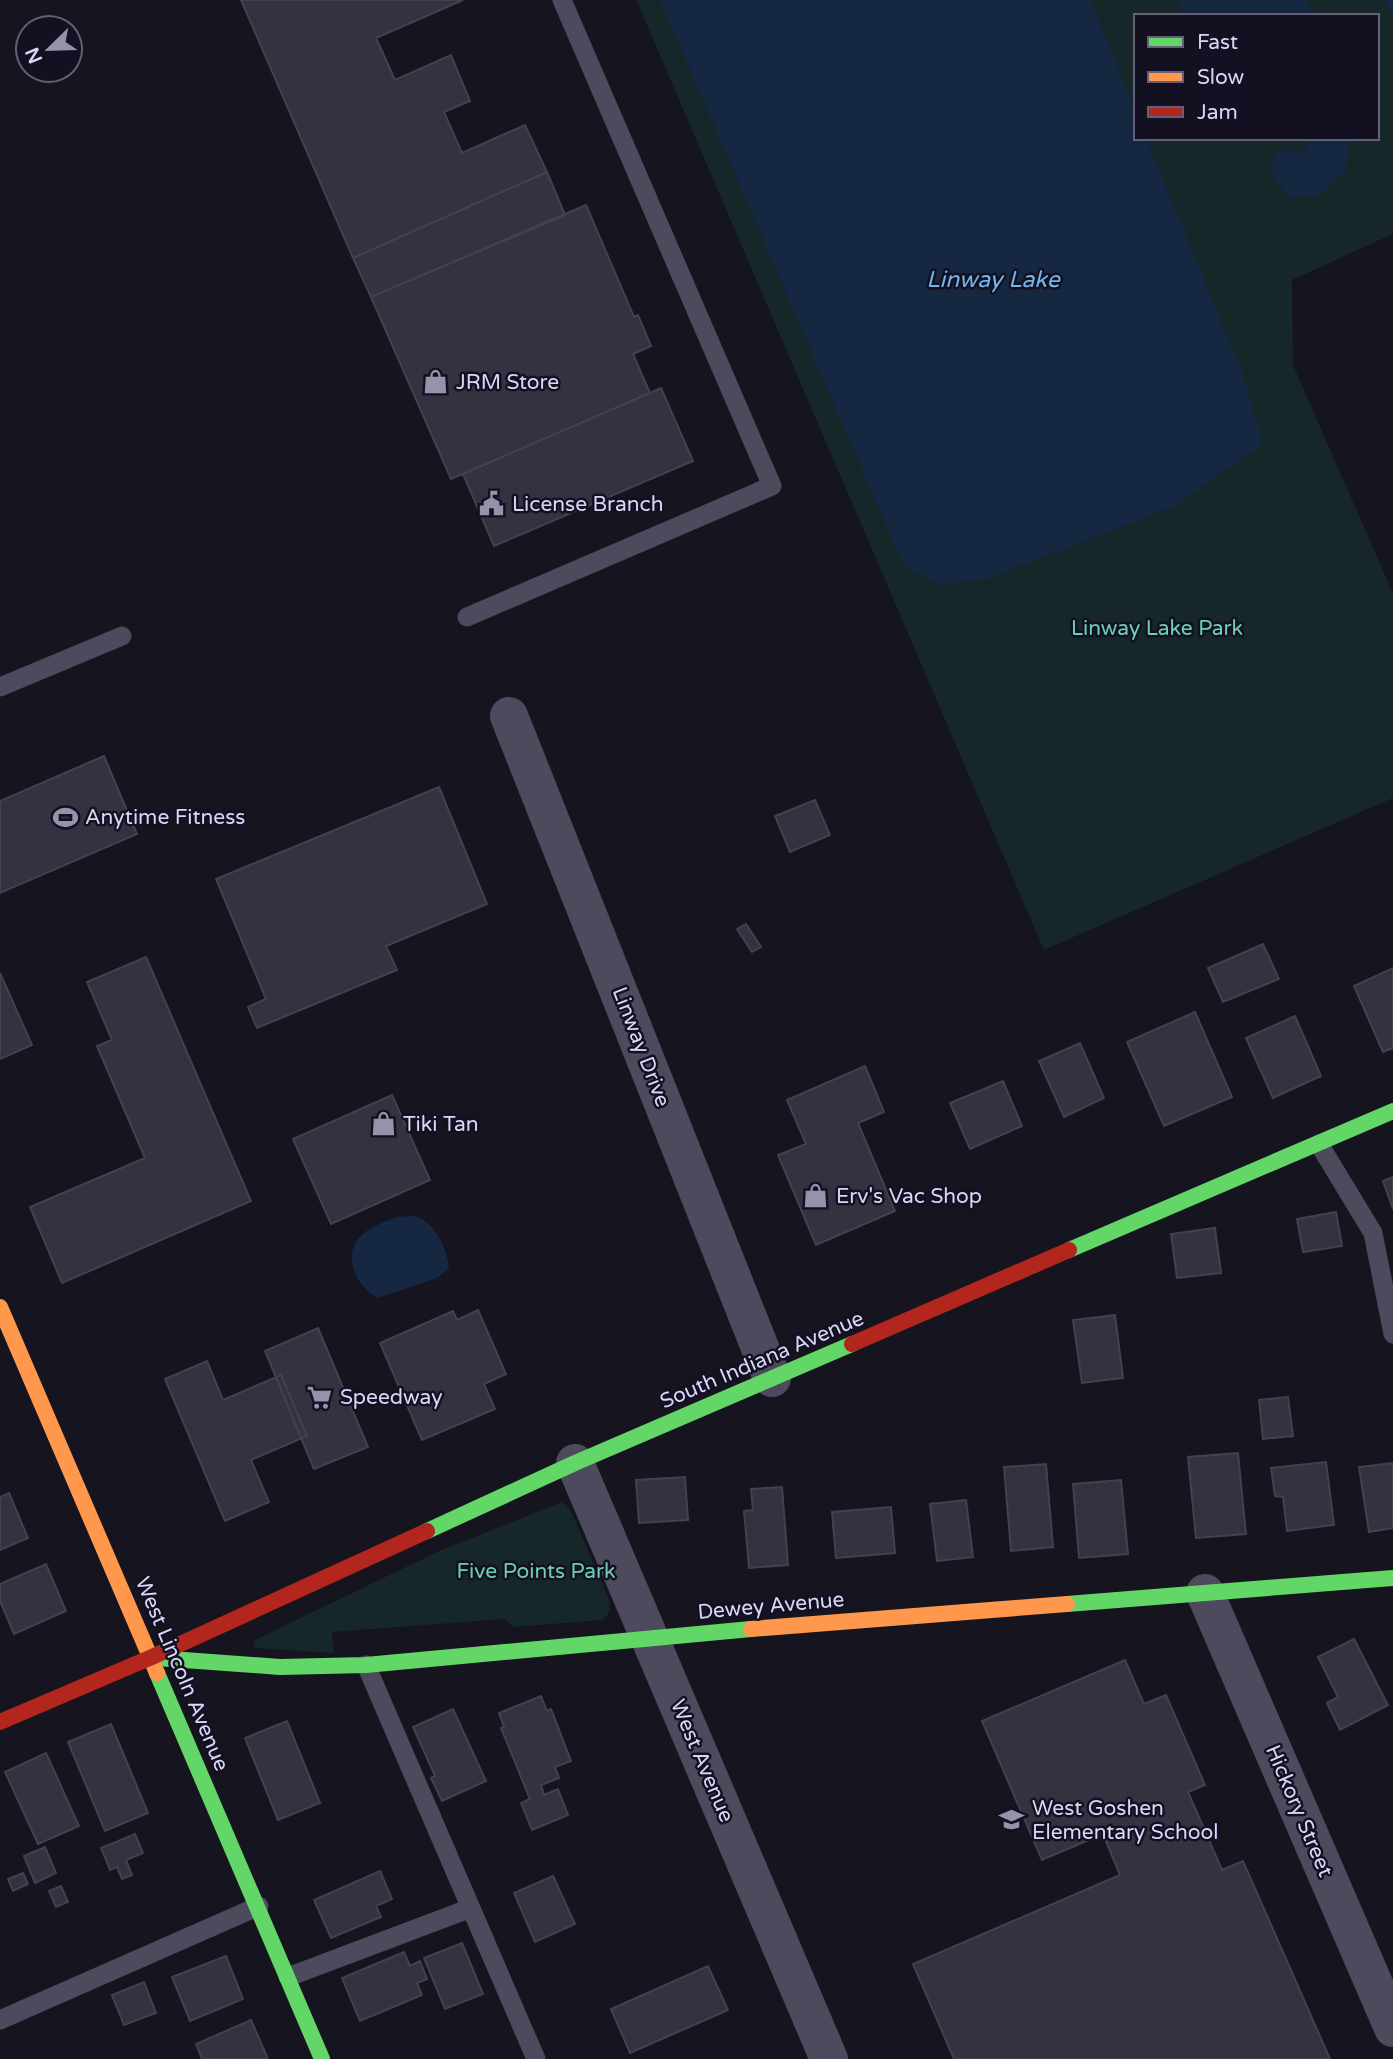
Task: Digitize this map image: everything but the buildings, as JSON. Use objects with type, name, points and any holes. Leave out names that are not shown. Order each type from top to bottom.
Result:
[{"type":"street","name":"Linway Drive","points":[[509,716],[772,1378]]},
{"type":"street","name":"South Indiana Avenue","points":[[0,1723],[152,1657],[575,1463],[1393,1111]]},
{"type":"street","name":"West Lincoln Avenue","points":[[0,1307],[259,1906],[322,2059]]},
{"type":"street","name":"West Avenue","points":[[575,1463],[829,2059]]},
{"type":"street","name":"Dewey Avenue","points":[[152,1657],[280,1667],[366,1665],[650,1637],[1393,1578]]},
{"type":"street","name":"Hickory Street","points":[[1205,1593],[1383,1980],[1393,2028]]},
{"type":"lane","points":[[467,617],[772,486],[562,0]]},
{"type":"lane","points":[[0,687],[122,636]]},
{"type":"lane","points":[[1319,1144],[1373,1233],[1393,1334]]},
{"type":"lane","points":[[366,1665],[536,2059]]},
{"type":"lane","points":[[0,2020],[259,1906]]},
{"type":"lane","points":[[288,1977],[471,1908]]},
{"type":"green space","name":"Linway Lake Park","points":[[636,0],[1393,0],[1393,234],[1292,280],[1293,365],[1393,593],[1393,798],[1044,950]]},
{"type":"green space","name":"Five Points Park","points":[[562,1502],[570,1509],[609,1599],[610,1611],[603,1620],[514,1627],[504,1619],[332,1632],[334,1653],[253,1648],[255,1640],[439,1551]]},
{"type":"water","name":"Linway Lake","points":[[660,0],[1090,0],[1134,107],[1134,140],[1147,140],[1243,374],[1263,443],[1178,505],[987,579],[940,585],[904,567]]},
{"type":"water","points":[[1181,0],[1306,0],[1317,14],[1183,14]]},
{"type":"water","points":[[1308,140],[1350,140],[1345,172],[1319,195],[1291,198],[1270,174],[1277,149],[1305,153]]},
{"type":"water","points":[[398,1217],[418,1217],[432,1227],[444,1247],[449,1269],[437,1278],[378,1298],[364,1287],[355,1272],[352,1264],[354,1246],[367,1231]]},
{"type":"waterway","points":[[1390,0],[1393,8]]},
{"type":"traffic: fast","points":[[1069,1250],[1393,1111]]},
{"type":"traffic: fast","points":[[427,1531],[575,1463],[852,1344]]},
{"type":"traffic: fast","points":[[1067,1604],[1393,1578]]},
{"type":"traffic: fast","points":[[157,1658],[280,1667],[366,1665],[751,1629]]},
{"type":"traffic: fast","points":[[157,1673],[322,2059]]},
{"type":"traffic: slow","points":[[0,1307],[157,1673]]},
{"type":"traffic: slow","points":[[751,1629],[1067,1604]]},
{"type":"traffic: jam","points":[[852,1344],[1069,1250]]},
{"type":"traffic: jam","points":[[0,1722],[152,1657],[427,1531]]},
{"type":"place","name":"JRM Store","points":[[436,382]]},
{"type":"place","name":"License Branch","points":[[492,504]]},
{"type":"place","name":"Anytime Fitness","points":[[65,817]]},
{"type":"place","name":"Tiki Tan","points":[[383,1124]]},
{"type":"place","name":"Erv's Vac Shop","points":[[816,1196]]},
{"type":"place","name":"Speedway","points":[[320,1397]]},
{"type":"place","name":"West Goshen Elementary School","points":[[1012,1820]]}]
